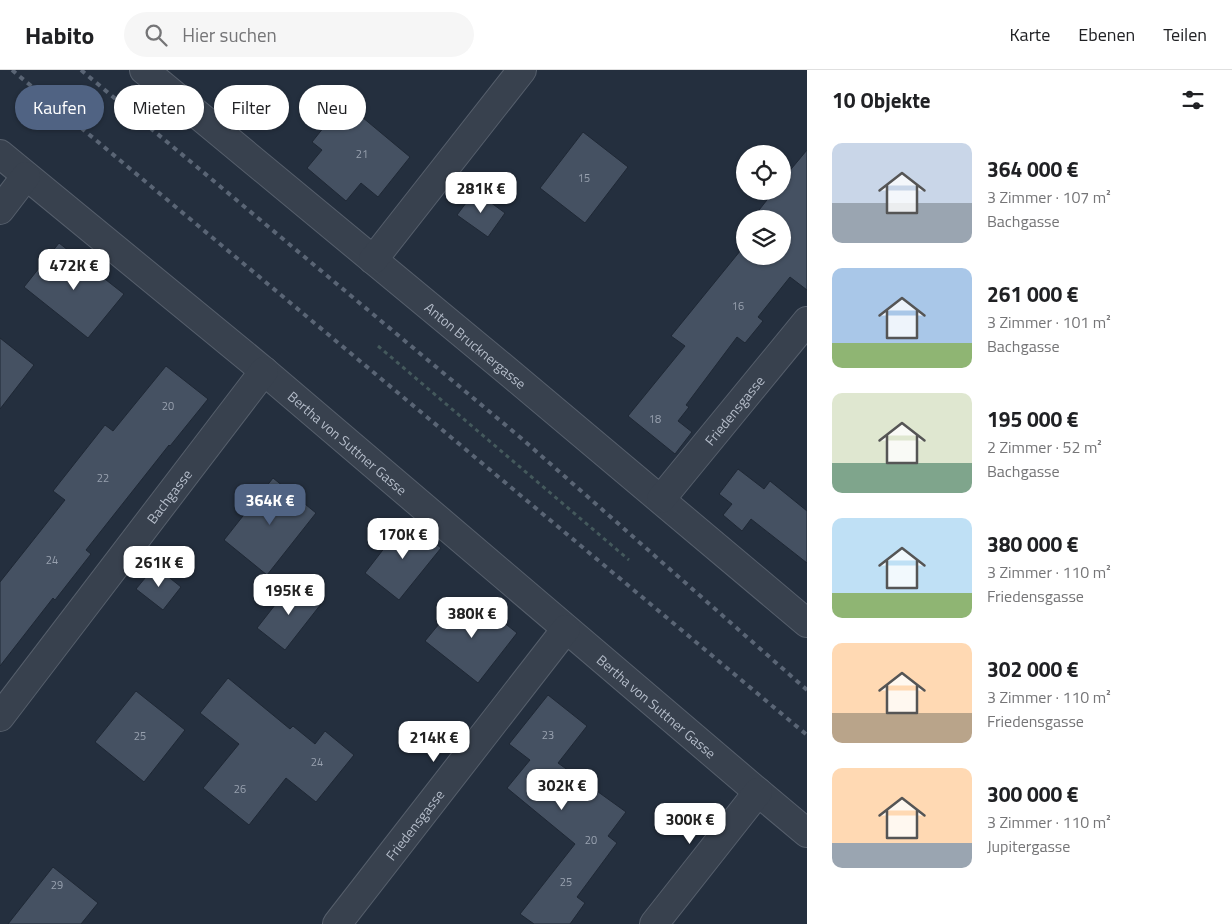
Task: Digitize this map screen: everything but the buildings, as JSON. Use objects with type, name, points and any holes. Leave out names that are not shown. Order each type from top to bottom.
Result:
[{"type":"street","name":"Anton Brucknergasse","points":[[144,70],[661,499],[807,623]]},
{"type":"street","points":[[374,260],[522,70]]},
{"type":"street","name":"Bertha von Suttner Gasse","points":[[0,154],[264,372],[807,832]]},
{"type":"street","points":[[0,210],[26,176]]},
{"type":"street","name":"Friedensgasse","points":[[661,499],[807,321]]},
{"type":"street","name":"Bachgasse","points":[[0,717],[264,372]]},
{"type":"street","name":"Friedensgasse","points":[[337,924],[566,629]]},
{"type":"street","points":[[654,924],[758,792]]},
{"type":"path","points":[[378,346],[629,560]]},
{"type":"railway","points":[[12,70],[807,735]]},
{"type":"railway","points":[[81,70],[521,438],[807,690]]}]
